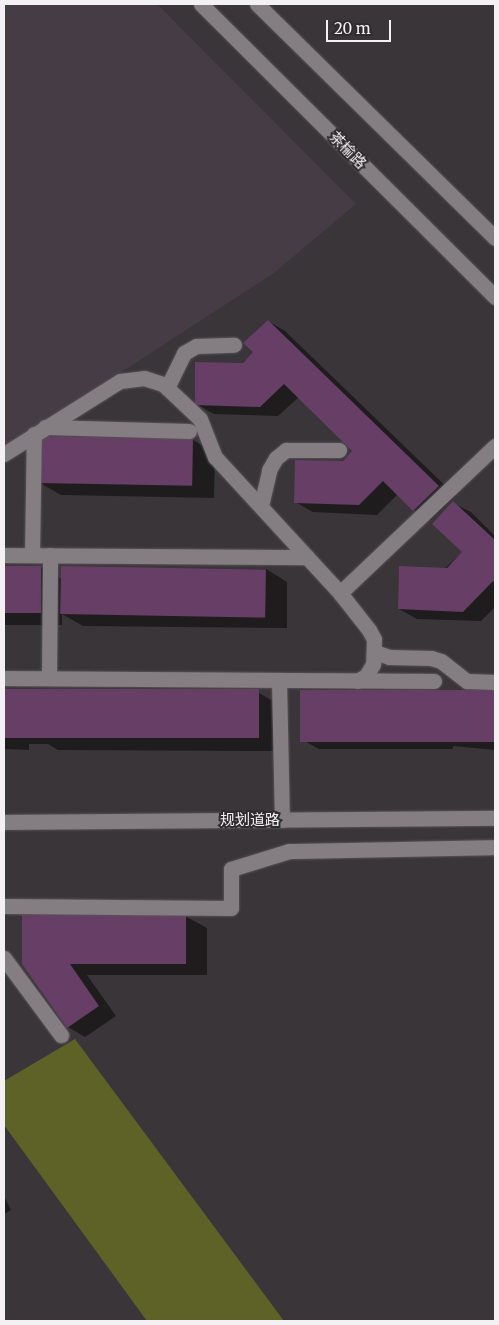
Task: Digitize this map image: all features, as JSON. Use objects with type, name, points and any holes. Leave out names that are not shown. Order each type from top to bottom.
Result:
[{"type":"street","name":"茶榆路","points":[[201,4],[495,297]]},
{"type":"street","points":[[257,4],[495,238]]},
{"type":"street","points":[[166,388],[184,353],[196,346],[234,345]]},
{"type":"street","points":[[4,454],[120,381],[152,379],[166,388],[200,419],[216,457],[340,593],[374,638],[374,652],[370,671],[357,681]]},
{"type":"street","points":[[40,431],[189,431]]},
{"type":"street","points":[[32,555],[40,431]]},
{"type":"street","points":[[340,593],[495,446]]},
{"type":"street","points":[[261,506],[269,470],[276,458],[286,450],[340,450]]},
{"type":"street","points":[[4,555],[307,557]]},
{"type":"street","points":[[49,678],[50,555]]},
{"type":"street","points":[[374,652],[389,657],[430,658],[441,661],[467,682],[495,682]]},
{"type":"street","points":[[4,678],[434,682]]},
{"type":"street","points":[[279,680],[282,820]]},
{"type":"street","name":"规划道路","points":[[4,822],[495,818]]},
{"type":"street","points":[[4,906],[231,908],[231,869],[288,851],[495,847]]},
{"type":"street","points":[[4,958],[61,1035]]},
{"type":"shaded area","points":[[4,4],[157,4],[356,204],[274,273],[4,448]]},
{"type":"green space","points":[[75,1039],[284,1321],[147,1321],[4,1125],[4,1081]]},
{"type":"building","points":[[268,320],[439,486],[413,511],[383,481],[359,505],[294,503],[295,460],[343,461],[352,451],[284,384],[260,407],[195,405],[195,362],[243,363],[253,352],[243,343]]},
{"type":"building","points":[[39,436],[193,439],[192,486],[38,483]]},
{"type":"building","points":[[453,501],[495,540],[495,583],[493,581],[463,612],[398,609],[399,566],[447,568],[462,552],[432,524]]},
{"type":"building","points":[[4,566],[41,566],[41,613],[4,613]]},
{"type":"building","points":[[61,566],[266,570],[265,618],[60,614]]},
{"type":"building","points":[[4,689],[259,689],[259,738],[4,738]]},
{"type":"building","points":[[300,690],[495,690],[495,742],[300,742]]},
{"type":"building","points":[[22,915],[186,915],[186,964],[70,964],[99,1006],[67,1028],[22,964]]}]
